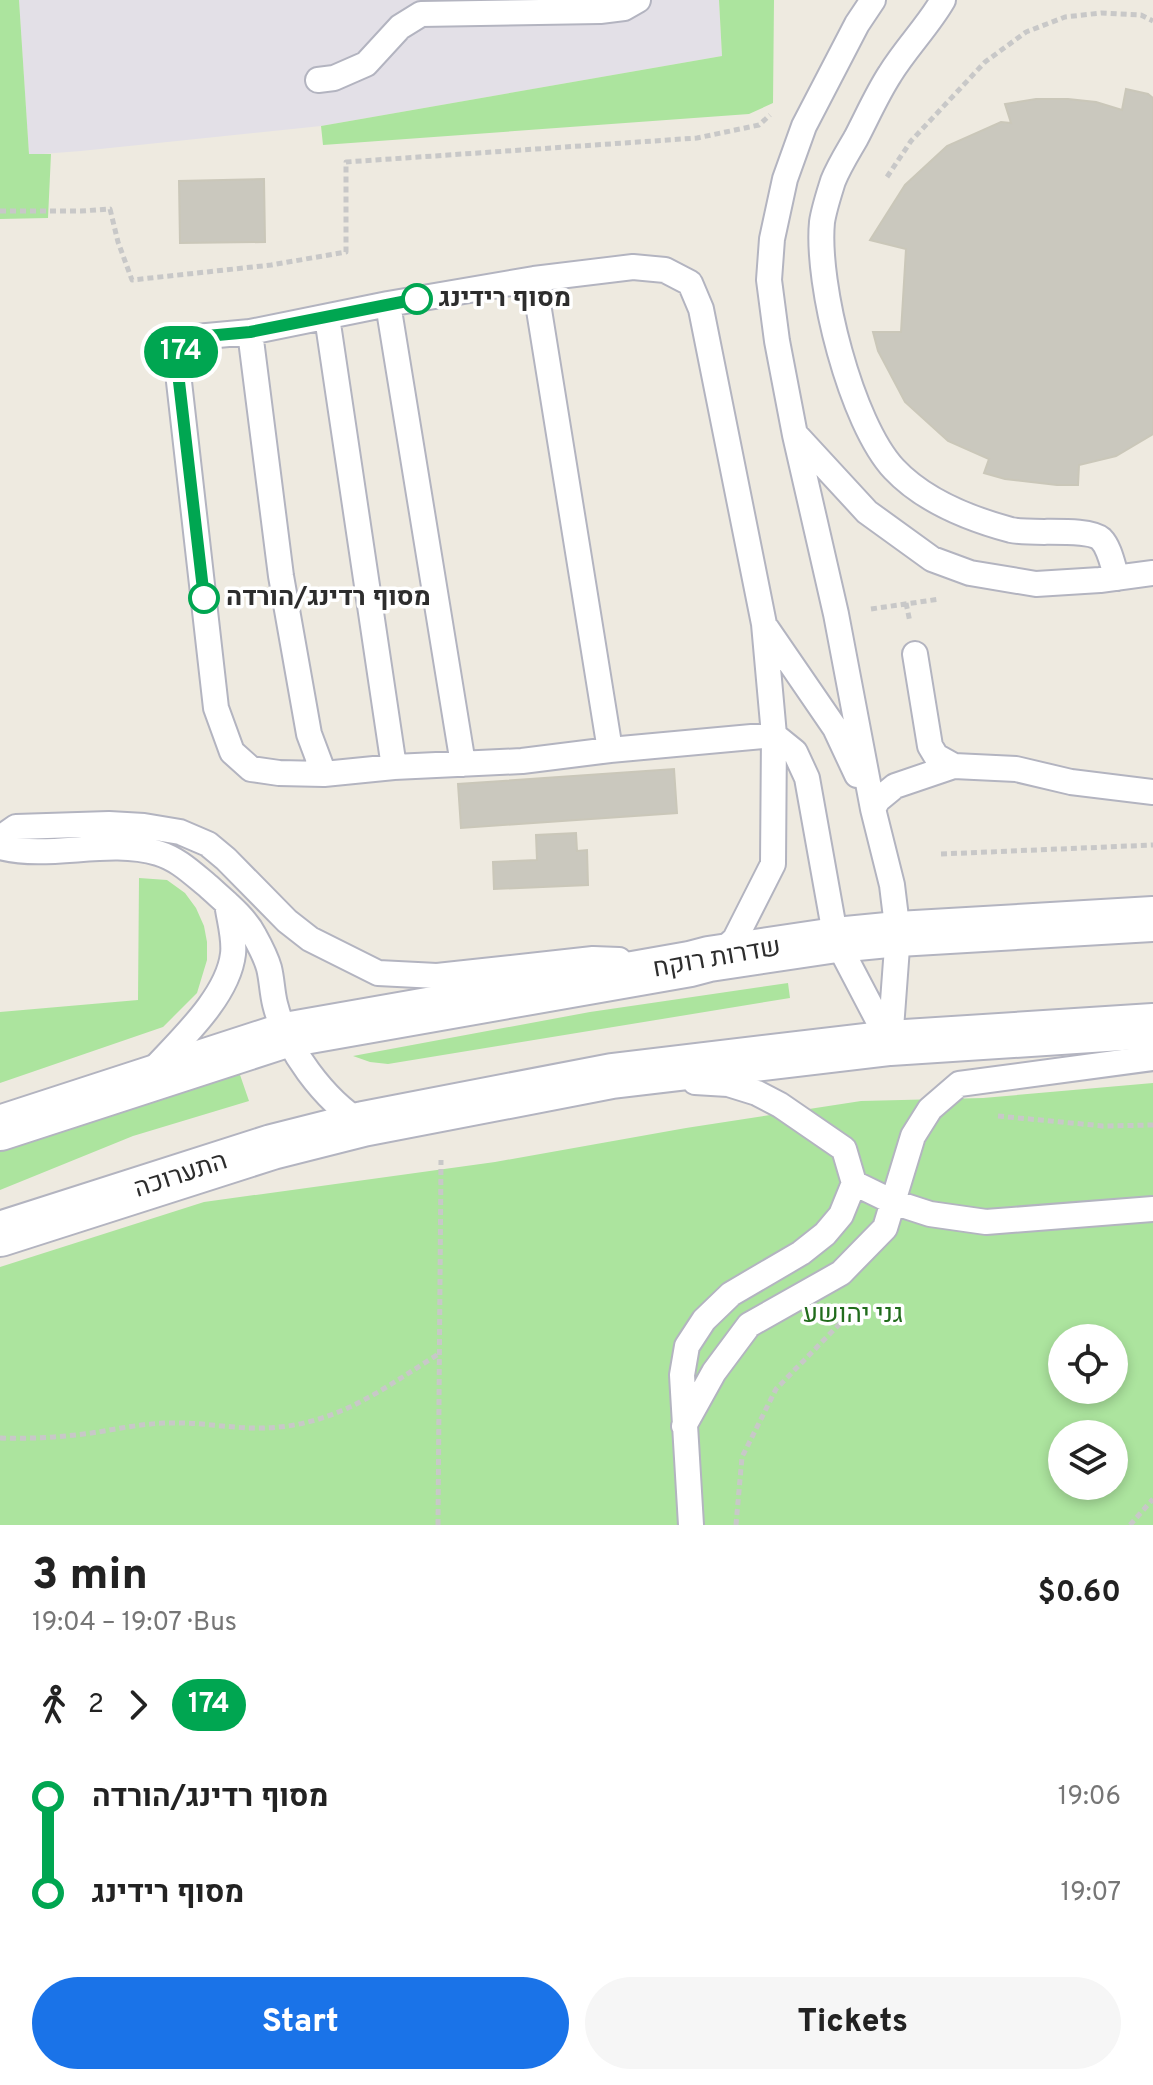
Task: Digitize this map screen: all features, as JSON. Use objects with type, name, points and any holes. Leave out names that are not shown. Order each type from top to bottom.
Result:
[{"type":"main road","name":"שדרות רוקח","points":[[286,1035],[836,940],[1153,919]]},
{"type":"main road","points":[[363,1124],[612,1076],[890,1043],[1153,1026]]},
{"type":"main road","points":[[0,1128],[286,1035]]},
{"type":"main road","name":"התערוכה","points":[[0,1234],[272,1147],[363,1124]]},
{"type":"lane","points":[[318,80],[334,78],[366,64],[400,27],[421,14],[600,11],[624,8],[638,0]]},
{"type":"lane","points":[[873,0],[857,24],[804,126],[785,179],[772,239],[769,280],[795,435],[836,614],[873,809],[892,885],[898,934],[890,1043]]},
{"type":"lane","points":[[943,0],[889,75],[834,179],[822,221],[822,262],[841,358],[875,443],[895,469],[929,497],[964,514],[1014,531],[1087,533],[1101,539],[1117,578]]},
{"type":"lane","points":[[0,838],[16,827],[109,824],[180,832],[208,844],[287,921],[310,939],[378,973],[437,976],[593,959],[699,962],[721,953],[735,939],[773,864],[774,735],[764,624],[701,309],[690,283],[665,270],[633,267],[534,279],[250,332],[196,337],[181,348],[178,373],[216,708],[232,752],[251,769],[279,773],[324,774],[522,761],[774,735],[795,752],[807,778],[836,940],[890,1043]]},
{"type":"lane","points":[[534,279],[610,750]]},
{"type":"lane","points":[[388,304],[463,764]]},
{"type":"lane","points":[[327,317],[394,767]]},
{"type":"lane","points":[[250,332],[281,576],[309,734],[324,774]]},
{"type":"lane","points":[[795,435],[867,512],[932,559],[970,573],[1036,584],[1153,573]]},
{"type":"lane","points":[[764,624],[835,728],[873,809]]},
{"type":"lane","points":[[915,654],[930,746],[936,756],[954,766]]},
{"type":"lane","points":[[873,809],[878,800],[895,786],[954,766],[1016,769],[1071,782],[1153,792]]},
{"type":"lane","points":[[0,847],[18,852],[126,849],[158,853],[185,866],[227,903],[253,932],[269,966],[275,1004],[286,1035],[302,1064],[345,1113],[363,1124]]},
{"type":"lane","points":[[142,1083],[216,998],[227,978],[234,952],[227,903]]},
{"type":"lane","points":[[684,1426],[714,1372],[749,1325],[841,1273],[885,1228],[913,1136],[930,1109],[959,1084],[1153,1058]]},
{"type":"lane","points":[[612,1076],[728,1084],[757,1093],[844,1149],[854,1183],[841,1215],[825,1234],[801,1253],[731,1294],[704,1320],[687,1346],[682,1375],[691,1525]]},
{"type":"lane","points":[[854,1183],[893,1202],[930,1214],[986,1222],[1153,1209]]},
{"type":"path","points":[[887,177],[911,141],[985,62],[1026,32],[1065,17],[1101,13],[1141,15],[1153,21]]},
{"type":"path","points":[[0,211],[110,209],[132,280],[271,265],[346,252],[346,162],[697,138],[759,125],[770,115],[775,104]]},
{"type":"path","points":[[836,614],[946,598]]},
{"type":"path","points":[[941,854],[1153,845]]},
{"type":"path","points":[[987,1115],[1103,1126],[1153,1125]]},
{"type":"path","points":[[438,1525],[441,1160]]},
{"type":"path","points":[[0,1438],[96,1433],[129,1426],[172,1423],[259,1428],[313,1423],[359,1404],[440,1353]]},
{"type":"path","points":[[1130,1525],[1153,1499]]},
{"type":"shaded area","points":[[19,0],[719,0],[722,56],[321,126],[29,155]]},
{"type":"green space","points":[[0,0],[19,0],[29,154],[51,154],[48,218],[0,219]]},
{"type":"green space","points":[[719,0],[774,0],[773,103],[749,114],[323,145],[321,126],[722,56]]},
{"type":"green space","points":[[139,878],[167,880],[185,893],[196,908],[207,942],[207,960],[197,993],[163,1027],[0,1083],[0,1012],[138,1000]]},
{"type":"green space","points":[[788,983],[790,998],[388,1064],[353,1056],[590,1012]]},
{"type":"green space","points":[[239,1072],[249,1101],[133,1136],[0,1190],[0,1150]]},
{"type":"green space","name":"גני יהושע","points":[[1153,1083],[1153,1525],[0,1525],[0,1267],[204,1202],[495,1162],[861,1101],[983,1098]]},
{"type":"building","points":[[1126,89],[1153,98],[1153,434],[1116,456],[1079,465],[1078,485],[1005,479],[984,473],[989,459],[948,441],[905,402],[878,351],[873,332],[901,332],[906,249],[870,240],[905,185],[947,146],[1001,122],[1011,123],[1005,104],[1036,99],[1068,99],[1096,102],[1122,110]]},
{"type":"building","points":[[264,179],[265,242],[180,243],[179,181]]},
{"type":"building","points":[[674,769],[677,813],[461,828],[458,784]]},
{"type":"building","points":[[576,833],[577,851],[587,850],[588,885],[494,889],[493,862],[537,860],[536,835]]},
{"type":"bus line","name":"174","points":[[204,598],[178,373],[181,348],[196,337],[250,332],[417,299]]},
{"type":"place","name":"מסוף רידינג","points":[[417,299]]},
{"type":"place","name":"מסוף רדינג/הורדה","points":[[204,598]]}]
